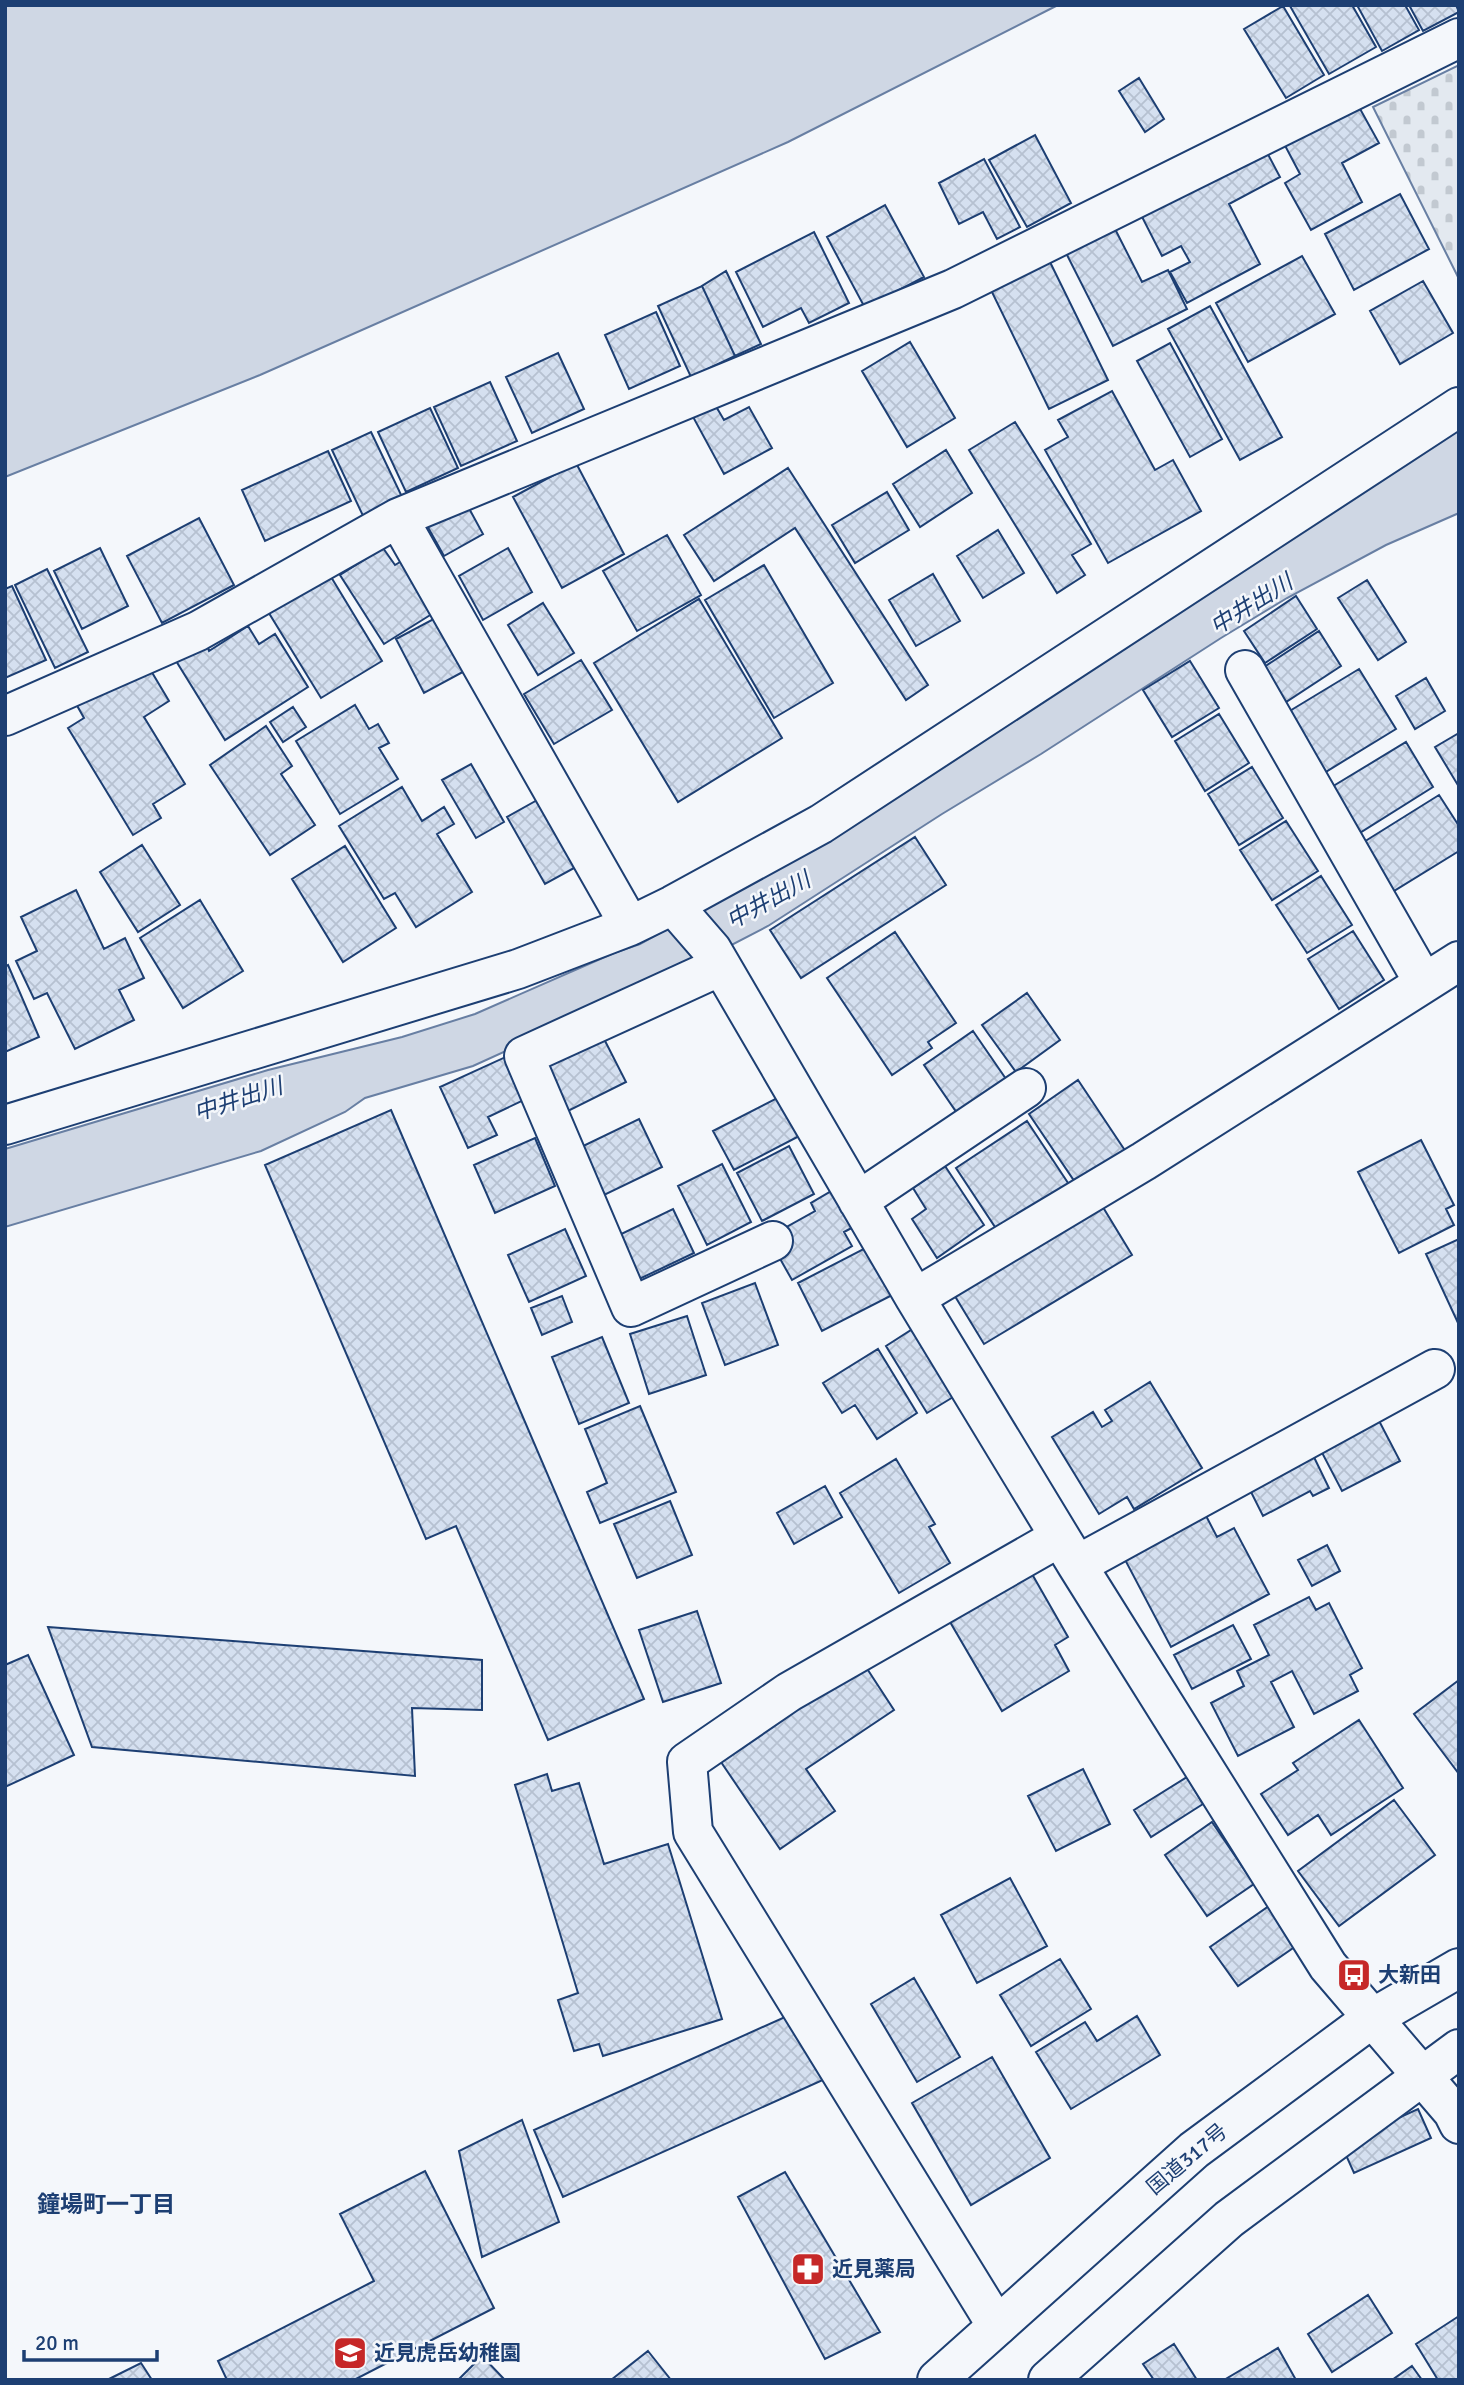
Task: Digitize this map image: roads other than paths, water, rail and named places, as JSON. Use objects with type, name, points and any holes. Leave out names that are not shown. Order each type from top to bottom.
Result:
[{"type":"main road","points":[[5,716],[198,631],[398,518],[953,289],[1459,38]]},
{"type":"main road","points":[[5,1125],[519,969],[630,926],[679,913],[821,824],[1459,407]]},
{"type":"main road","points":[[398,518],[630,926]]},
{"type":"main road","points":[[1245,670],[1424,983]]},
{"type":"main road","points":[[679,913],[717,958],[915,1298],[1328,1966],[1452,2112],[1459,2124]]},
{"type":"main road","points":[[717,958],[524,1056],[631,1307],[773,1241]]},
{"type":"main road","points":[[915,1298],[1144,1161],[1459,961]]},
{"type":"main road","points":[[858,1201],[1026,1088]]},
{"type":"main road","points":[[997,2326],[693,1832],[687,1762],[789,1692],[1435,1369]]},
{"type":"main road","name":"国道317号","points":[[937,2380],[1194,2150],[1371,2019],[1459,1968]]},
{"type":"main road","points":[[1048,2380],[1229,2219],[1459,2049]]},
{"type":"water","points":[[5,5],[1058,5],[788,142],[260,375],[5,477]]},
{"type":"water","name":"中井出川","points":[[1459,427],[1459,513],[1386,545],[1287,598],[768,926],[689,967],[473,1066],[365,1098],[345,1112],[261,1151],[5,1227],[5,1149],[268,1070],[402,1037],[475,1014],[640,944],[729,895]]},
{"type":"place","name":"大新田","points":[[1354,1975]]},
{"type":"place","name":"近見薬局","points":[[808,2269]]},
{"type":"place","name":"近見虎岳幼稚園","points":[[350,2353]]},
{"type":"district","name":"鐘場町一丁目","points":[[106,2204]]}]
